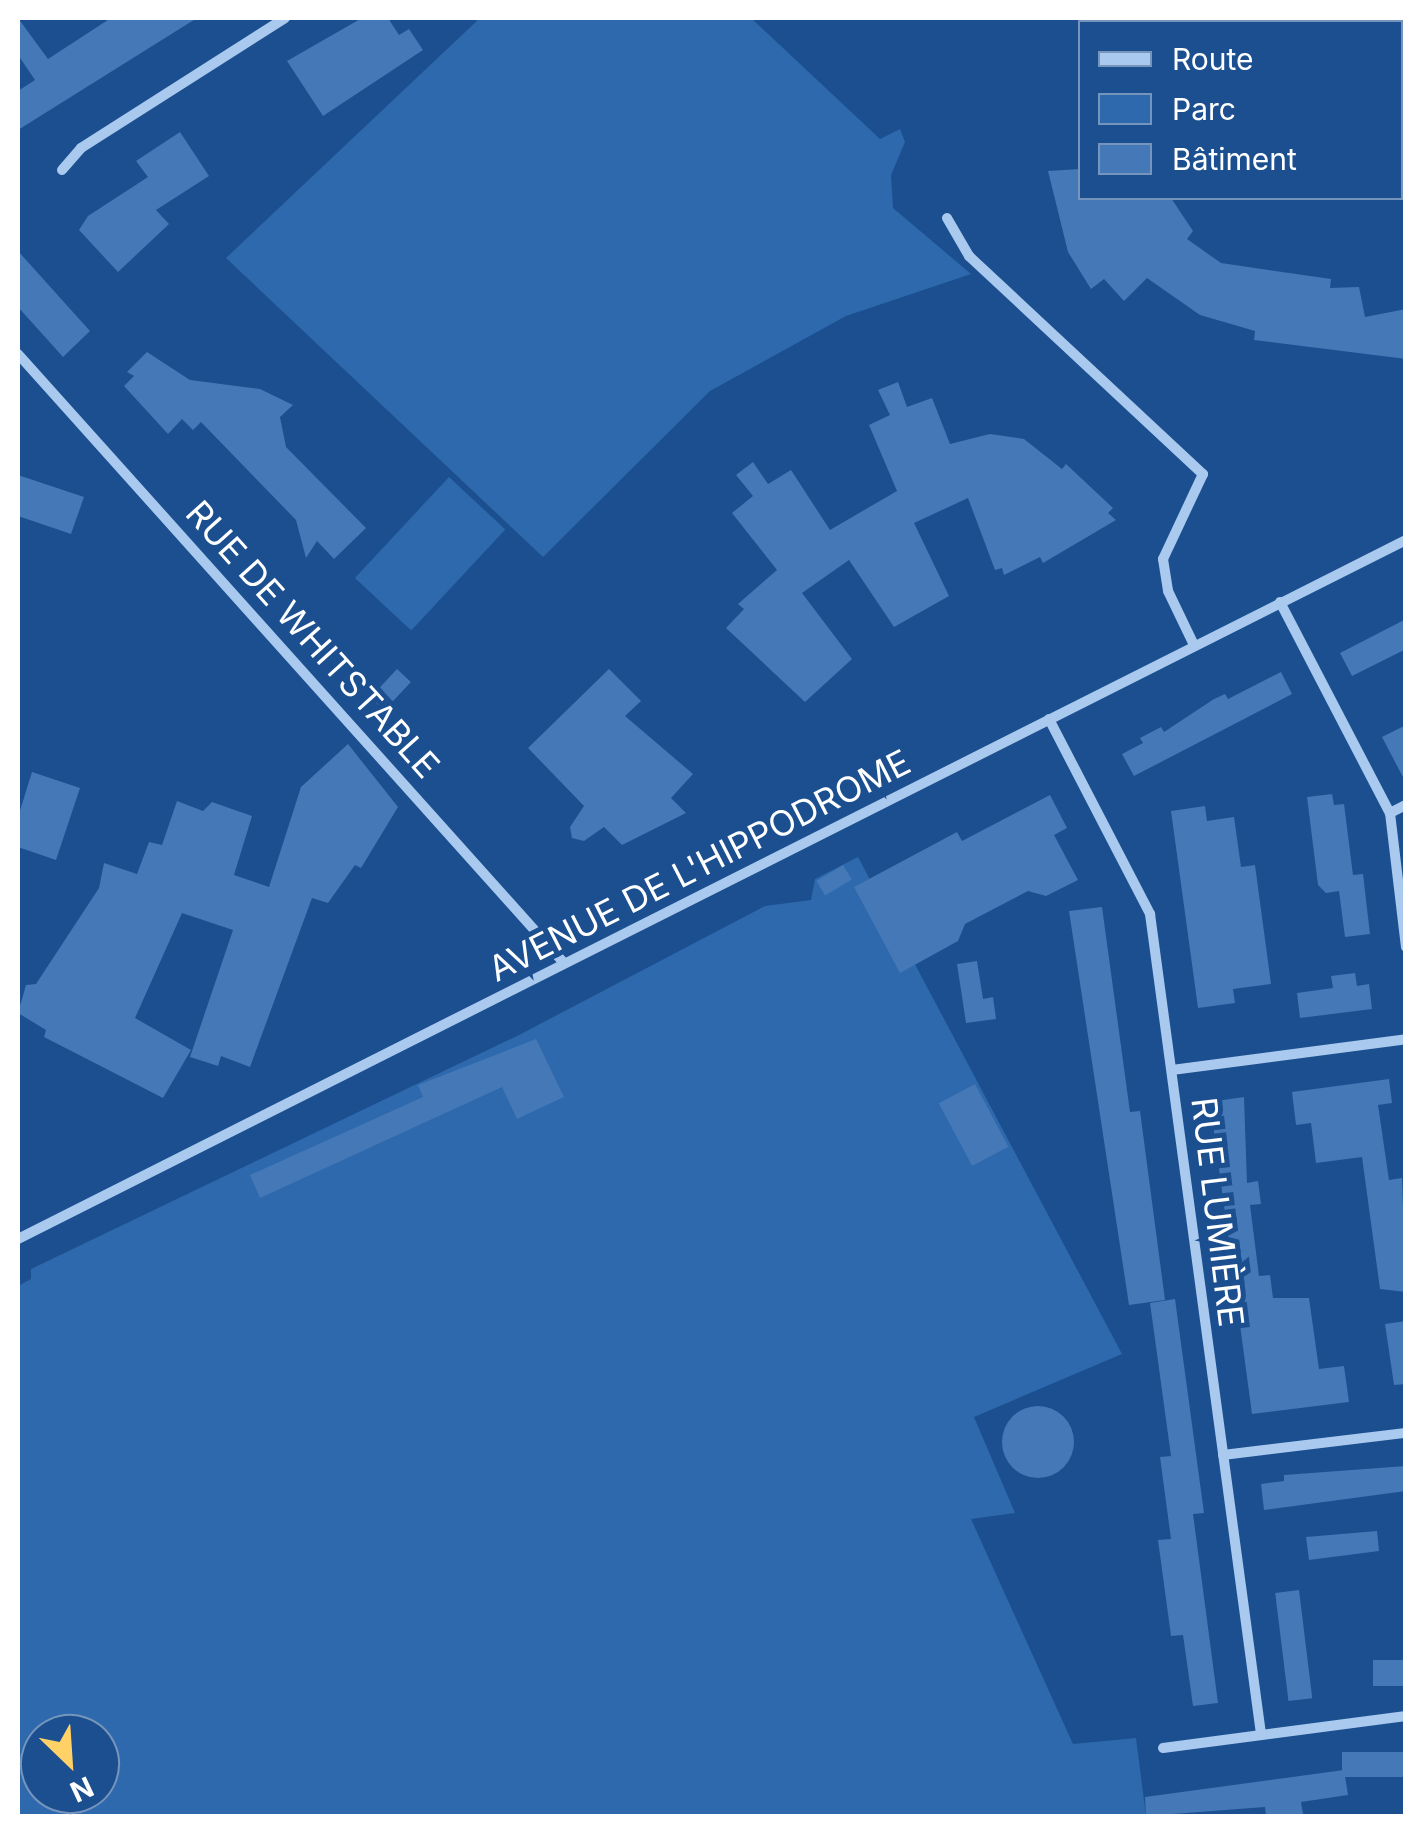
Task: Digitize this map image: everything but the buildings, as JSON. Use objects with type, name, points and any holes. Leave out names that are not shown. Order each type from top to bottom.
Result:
[{"type":"street","points":[[62,170],[81,148],[285,18]]},
{"type":"street","points":[[947,218],[969,256],[1202,474],[1163,559],[1168,592],[1194,645]]},
{"type":"street","name":"RUE DE WHITSTABLE","points":[[18,354],[564,963]]},
{"type":"street","name":"AVENUE DE L'HIPPODROME","points":[[18,1239],[1406,540]]},
{"type":"street","points":[[1280,602],[1390,813],[1406,947]]},
{"type":"street","name":"RUE LUMIÈRE","points":[[1049,719],[1145,898],[1262,1734]]},
{"type":"street","points":[[1390,813],[1406,805]]},
{"type":"street","points":[[1172,1070],[1406,1039]]},
{"type":"street","points":[[1223,1455],[1406,1433]]},
{"type":"street","points":[[1163,1748],[1406,1716]]},
{"type":"green space","points":[[480,18],[751,18],[880,139],[900,129],[905,142],[891,175],[893,208],[971,274],[846,316],[710,391],[543,557],[226,258]]},
{"type":"green space","points":[[449,477],[505,530],[411,630],[355,578]]},
{"type":"green space","points":[[858,857],[1122,1354],[974,1417],[1015,1513],[971,1519],[1073,1744],[1136,1738],[1146,1816],[18,1816],[18,1286],[31,1279],[31,1269],[519,1035],[765,906],[811,900],[815,879]]}]
